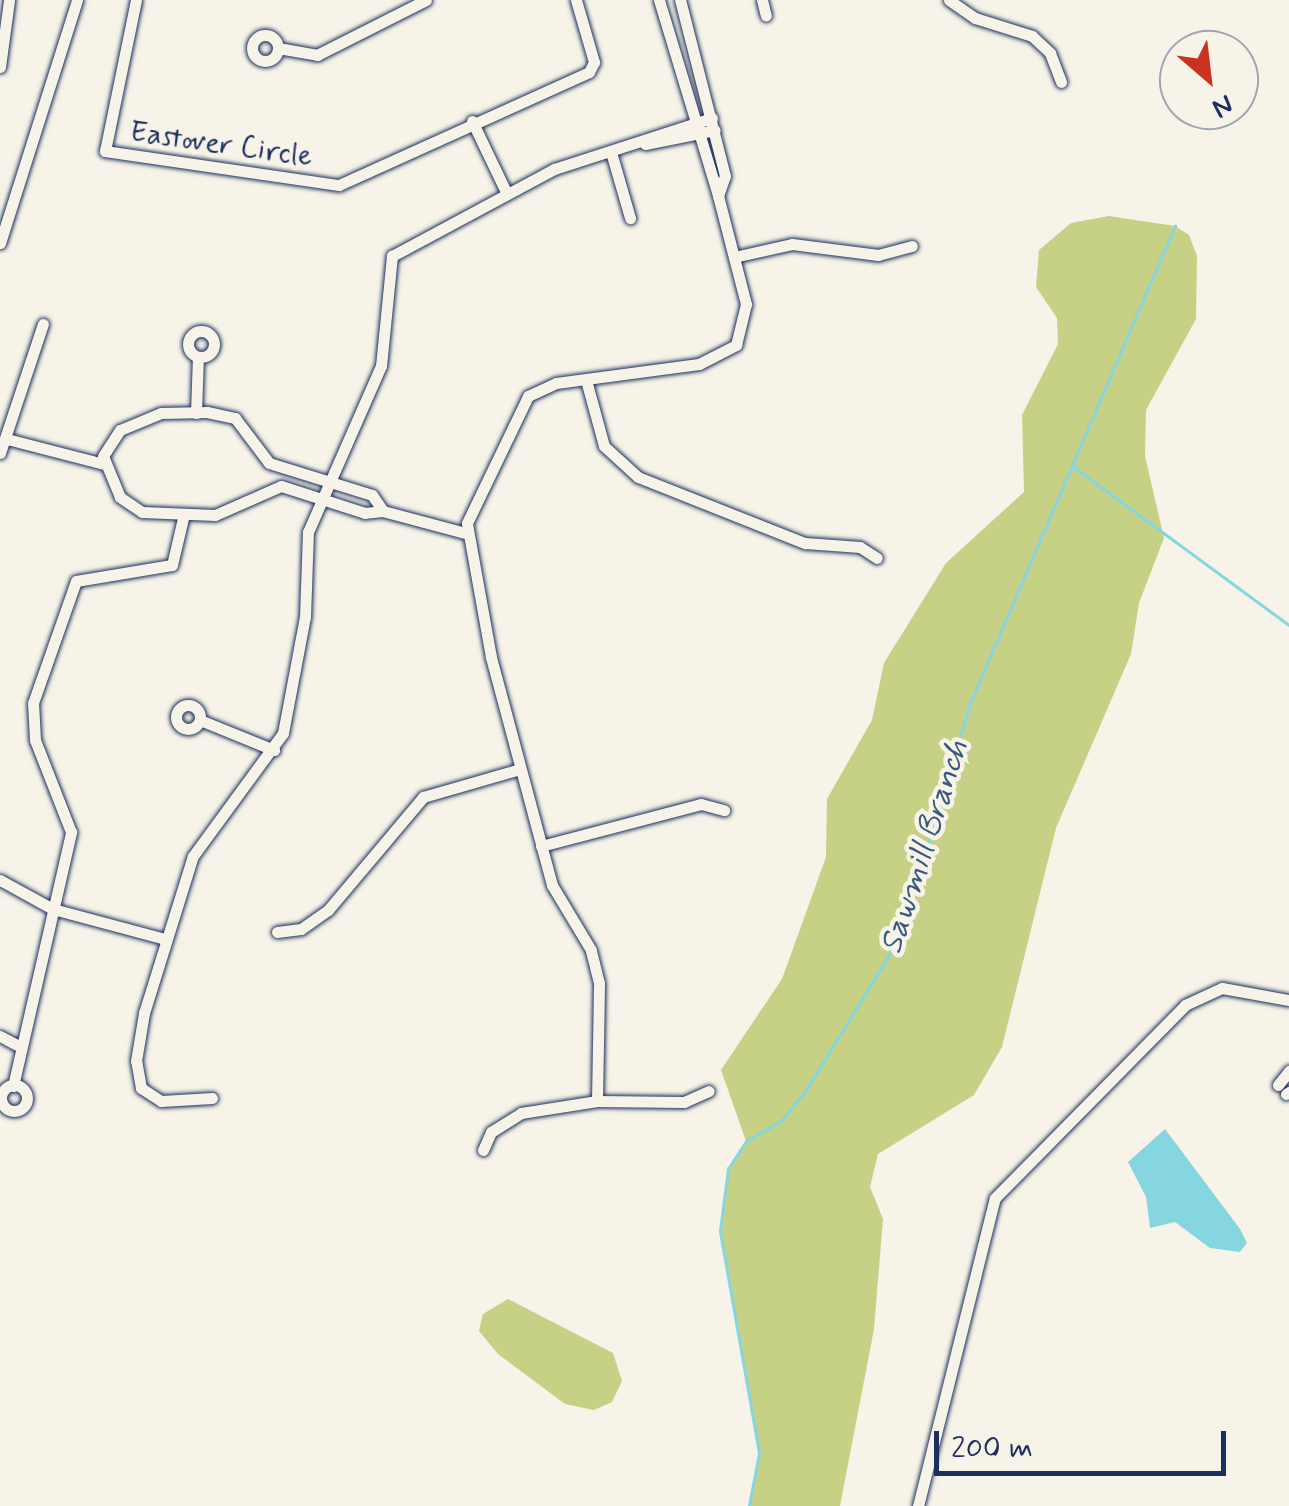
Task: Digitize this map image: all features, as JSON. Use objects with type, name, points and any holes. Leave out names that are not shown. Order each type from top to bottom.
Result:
[{"type":"street","points":[[0,68],[9,0]]},
{"type":"street","points":[[0,243],[76,0]]},
{"type":"street","name":"Eastover Circle","points":[[136,0],[101,142],[112,155],[338,186],[472,121],[589,72],[594,62],[576,0]]},
{"type":"street","points":[[278,48],[317,54],[426,0]]},
{"type":"street","points":[[597,1102],[596,964],[557,896],[541,846],[465,532],[518,408],[542,387],[728,353],[747,319],[718,196],[693,129],[659,0]]},
{"type":"street","points":[[680,0],[725,176],[718,196]]},
{"type":"street","points":[[762,0],[766,16]]},
{"type":"street","points":[[950,0],[975,18],[1032,36],[1050,53],[1061,82]]},
{"type":"street","points":[[472,121],[506,192]]},
{"type":"street","points":[[212,1098],[161,1101],[136,1079],[166,938],[204,835],[274,750],[300,653],[308,532],[381,366],[392,256],[506,192],[611,152],[713,124]]},
{"type":"street","points":[[611,152],[630,218]]},
{"type":"street","points":[[734,258],[792,244],[878,255],[912,246]]},
{"type":"street","points":[[0,454],[43,324]]},
{"type":"street","points":[[196,413],[198,357]]},
{"type":"street","points":[[586,380],[604,446],[638,477],[805,544],[860,547],[877,558]]},
{"type":"street","points":[[384,512],[372,495],[269,463],[235,418],[161,413],[120,430],[104,446],[104,464],[130,507],[184,514],[228,512],[281,486],[324,499],[465,532]]},
{"type":"street","points":[[7,439],[104,464]]},
{"type":"street","points":[[13,1086],[17,1045],[71,832],[35,740],[33,703],[76,581],[172,565],[184,514]]},
{"type":"street","points":[[200,720],[274,750]]},
{"type":"street","points":[[278,932],[301,930],[328,910],[423,797],[520,769]]},
{"type":"street","points":[[541,846],[702,804],[724,810]]},
{"type":"street","points":[[0,880],[53,909],[166,938]]},
{"type":"street","points":[[918,1506],[995,1198],[1185,1005],[1222,988],[1287,1000]]},
{"type":"street","points":[[0,1036],[17,1045]]},
{"type":"street","points":[[1284,1090],[1289,1072]]},
{"type":"street","points":[[483,1150],[490,1132],[521,1113],[597,1102],[684,1102],[709,1091]]},
{"type":"green space","points":[[1109,216],[1175,226],[1189,235],[1197,256],[1196,319],[1146,410],[1145,456],[1164,538],[1139,603],[1131,654],[1056,828],[1002,1047],[974,1095],[878,1154],[870,1187],[883,1219],[874,1329],[840,1506],[749,1506],[759,1453],[720,1231],[728,1169],[746,1141],[721,1070],[782,979],[826,857],[827,799],[872,720],[884,663],[946,563],[1024,492],[1022,415],[1058,344],[1057,318],[1036,287],[1039,250],[1071,223]]},
{"type":"green space","points":[[508,1299],[613,1353],[622,1381],[612,1402],[594,1410],[565,1404],[498,1354],[479,1331],[483,1314]]},
{"type":"water","points":[[1165,1129],[1240,1229],[1247,1243],[1240,1252],[1210,1248],[1175,1222],[1150,1228],[1146,1197],[1128,1162]]},
{"type":"waterway","name":"Sawmill Branch","points":[[749,1506],[759,1453],[720,1231],[728,1169],[746,1141],[781,1121],[806,1090],[900,937],[971,701],[1175,226]]},
{"type":"waterway","points":[[1074,467],[1289,625]]}]
